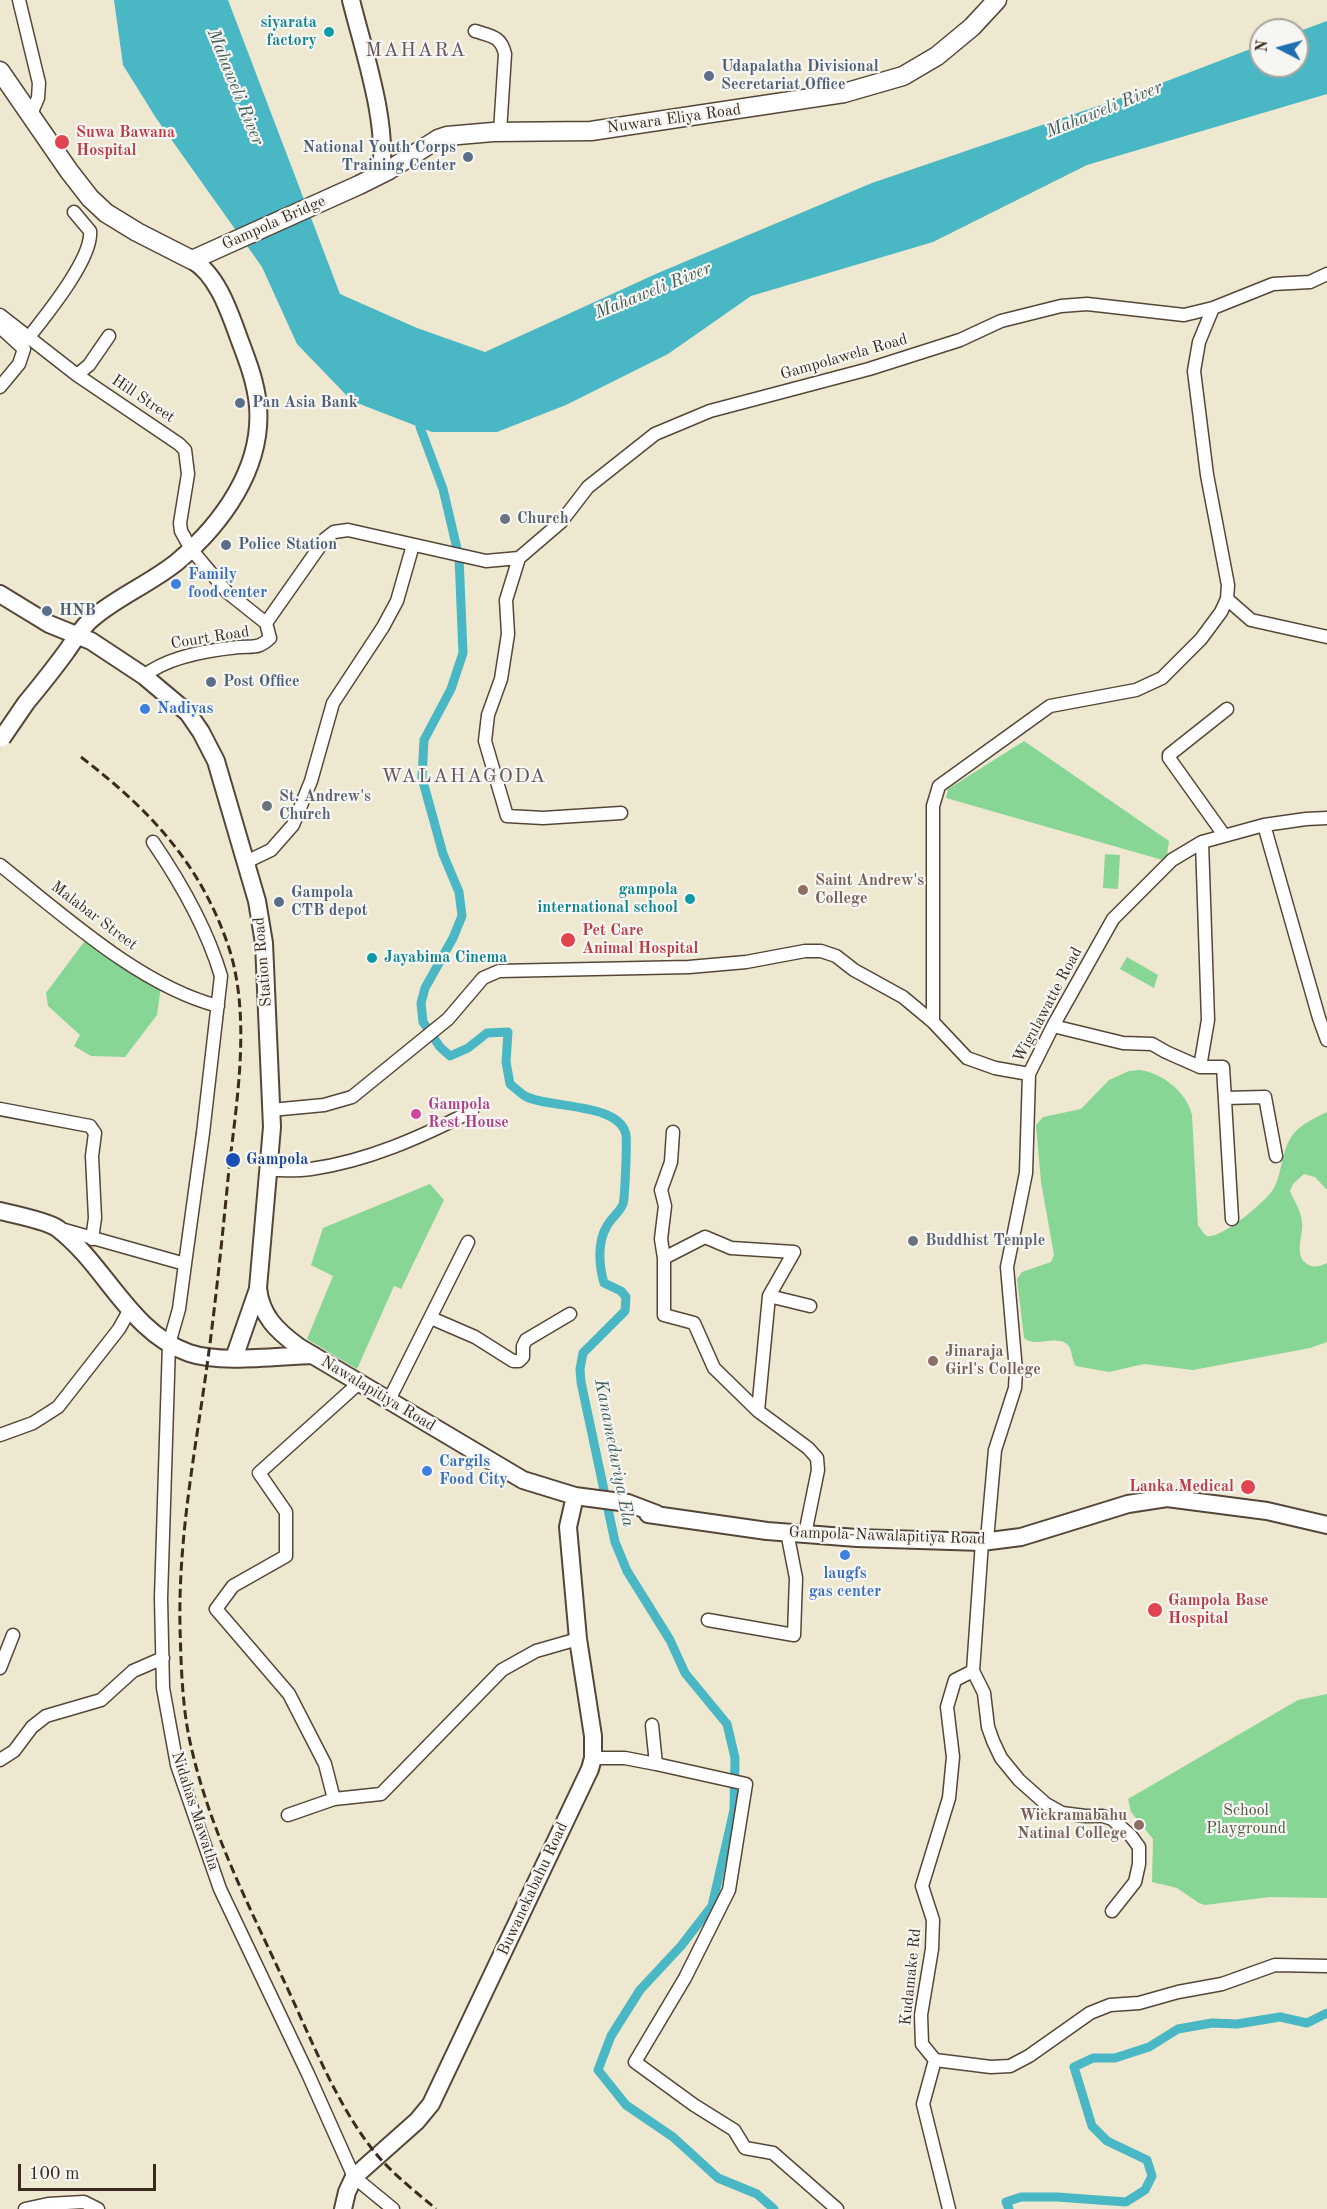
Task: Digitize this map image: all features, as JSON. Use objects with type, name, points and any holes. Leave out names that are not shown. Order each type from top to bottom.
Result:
[{"type":"highway","name":"Nuwara Eliya Road","points":[[334,195],[381,174],[447,136],[500,132],[591,131],[684,119],[844,93],[903,76],[937,56],[972,27],[997,0]]},
{"type":"highway","points":[[0,71],[80,187],[106,213],[137,232],[192,260]]},
{"type":"highway","name":"Gampola Bridge","points":[[192,260],[334,195]]},
{"type":"main road","points":[[351,0],[380,117],[383,163],[381,174]]},
{"type":"main road","points":[[380,117],[398,156],[403,161]]},
{"type":"main road","points":[[1,739],[77,634],[94,616],[165,571],[191,549],[214,526],[240,486],[252,454],[258,418],[252,375],[236,329],[209,274],[201,265],[192,260]]},
{"type":"main road","name":"Station Road","points":[[0,594],[49,624],[92,641],[144,676],[179,705],[207,741],[220,773],[262,927],[271,1110],[269,1170],[258,1288]]},
{"type":"main road","points":[[0,1210],[55,1227],[99,1270],[129,1311],[169,1344],[190,1353],[234,1358],[313,1355]]},
{"type":"main road","points":[[234,1358],[258,1288]]},
{"type":"main road","name":"Nawalapitiya Road","points":[[258,1288],[261,1306],[274,1328],[298,1347],[523,1479],[536,1493],[657,1514]]},
{"type":"main road","name":"Gampola-Nawalapitiya Road","points":[[657,1514],[714,1524],[805,1534],[857,1538],[985,1541],[1021,1537],[1128,1504],[1167,1498],[1267,1511],[1327,1525]]},
{"type":"main road","name":"Buwanekabahu Road","points":[[343,2209],[354,2177],[417,2121],[430,2104],[446,2075],[593,1758],[593,1736],[578,1640],[568,1527],[563,1516],[575,1501]]},
{"type":"street","points":[[19,0],[39,83],[38,98],[31,114]]},
{"type":"street","points":[[475,31],[497,38],[502,43],[505,54],[500,132]]},
{"type":"street","points":[[28,337],[52,307],[89,248],[90,231],[74,212]]},
{"type":"street","name":"Gampolawela Road","points":[[519,558],[561,522],[588,486],[655,434],[710,411],[869,369],[960,340],[1001,321],[1061,306],[1087,304],[1184,315],[1213,308],[1274,284],[1310,282],[1327,274]]},
{"type":"street","points":[[933,1022],[933,806],[939,786],[1050,706],[1136,690],[1162,678],[1201,639],[1221,612],[1227,599],[1228,585],[1207,475],[1194,371],[1199,342],[1213,308]]},
{"type":"street","name":"Hill Street","points":[[0,315],[76,375],[168,435],[185,450],[188,474],[180,523],[181,531],[191,549]]},
{"type":"street","points":[[0,327],[24,350],[20,364],[0,387]]},
{"type":"street","points":[[76,375],[89,365],[109,336]]},
{"type":"street","points":[[266,623],[325,539],[334,532],[348,530],[486,561],[519,558],[506,600],[508,634],[501,679],[488,715],[485,741],[507,816],[543,818],[621,813]]},
{"type":"street","points":[[246,862],[271,850],[293,825],[311,781],[333,703],[383,627],[397,601],[413,545]]},
{"type":"street","name":"Court Road","points":[[144,676],[160,664],[171,660],[239,647],[260,646],[270,638],[266,623],[227,592],[191,549]]},
{"type":"street","points":[[1227,599],[1251,620],[1327,637]]},
{"type":"street","points":[[1224,835],[1169,755],[1227,709]]},
{"type":"street","name":"Wigulawatte Road","points":[[985,1541],[995,1450],[1015,1388],[1016,1371],[1007,1267],[1026,1173],[1029,1074],[1113,919],[1172,860],[1202,842],[1224,835],[1264,825],[1327,818]]},
{"type":"street","points":[[1264,825],[1327,1040]]},
{"type":"street","name":"Nidahas Mawatha","points":[[153,842],[178,879],[216,959],[221,976],[179,1309],[169,1344],[161,1598],[163,1688],[177,1765],[220,1889],[354,2177]]},
{"type":"street","points":[[1200,1067],[1208,1020],[1202,842]]},
{"type":"street","name":"Malabar Street","points":[[0,865],[115,954],[171,988],[197,1001],[218,1006]]},
{"type":"street","points":[[271,1110],[324,1105],[352,1097],[444,1022],[483,978],[499,970],[689,967],[746,962],[805,951],[821,951],[836,956],[854,970],[903,997],[933,1022],[967,1058],[995,1068],[1029,1074]]},
{"type":"street","points":[[1053,1026],[1123,1043],[1152,1044],[1200,1067],[1223,1067],[1232,1219]]},
{"type":"street","points":[[1225,1098],[1265,1097],[1276,1156]]},
{"type":"street","points":[[0,1109],[90,1126],[93,1129],[95,1133],[92,1156],[95,1218],[92,1239]]},
{"type":"street","points":[[269,1170],[310,1169],[368,1156],[426,1134],[472,1111]]},
{"type":"street","points":[[673,1132],[671,1162],[661,1190],[665,1206],[661,1239],[664,1258],[664,1315],[694,1323],[714,1368],[758,1411],[808,1448],[817,1458],[819,1470],[805,1534]]},
{"type":"street","points":[[55,1227],[185,1264]]},
{"type":"street","points":[[664,1258],[705,1237],[731,1248],[794,1252],[769,1296],[758,1411]]},
{"type":"street","points":[[389,1400],[468,1242]]},
{"type":"street","points":[[769,1296],[810,1306]]},
{"type":"street","points":[[0,1434],[33,1423],[58,1407],[119,1329],[129,1311]]},
{"type":"street","points":[[431,1318],[475,1337],[513,1361],[519,1361],[523,1357],[523,1346],[526,1340],[570,1314]]},
{"type":"street","points":[[334,1799],[325,1764],[289,1694],[216,1609],[233,1586],[286,1556],[286,1512],[259,1473],[359,1383]]},
{"type":"street","points":[[708,1620],[794,1635],[796,1578],[787,1532]]},
{"type":"street","points":[[985,1541],[973,1671],[984,1693],[988,1727],[1001,1758],[1019,1780],[1046,1804],[1062,1813],[1103,1816],[1112,1819],[1131,1836],[1138,1847],[1139,1864],[1135,1882],[1112,1911]]},
{"type":"street","points":[[0,1668],[13,1635]]},
{"type":"street","points":[[288,1815],[334,1799],[381,1794],[502,1670],[536,1651],[578,1640]]},
{"type":"street","points":[[0,1760],[14,1751],[32,1727],[46,1716],[101,1700],[133,1671],[163,1658]]},
{"type":"street","name":"Kudamake Rd","points":[[935,2060],[922,2044],[921,2015],[932,1949],[933,1920],[922,1886],[949,1798],[953,1757],[947,1707],[955,1680],[973,1671]]},
{"type":"street","points":[[652,1725],[656,1764]]},
{"type":"street","points":[[593,1758],[625,1758],[746,1784],[729,1890],[675,1996],[635,2062],[694,2105],[734,2130],[745,2148],[773,2153],[837,2209]]},
{"type":"street","points":[[949,2209],[923,2104],[935,2060],[991,2067],[1010,2066],[1029,2056],[1090,2013],[1110,2005],[1139,2003],[1178,1992],[1222,1984],[1275,1965],[1327,1966]]},
{"type":"street","points":[[354,2177],[393,2209]]},
{"type":"street","points":[[25,2209],[48,2204],[84,2202],[98,2209]]},
{"type":"green space","points":[[1024,741],[1169,841],[1166,861],[946,798],[948,789]]},
{"type":"green space","points":[[1105,854],[1120,855],[1118,889],[1103,888]]},
{"type":"green space","points":[[87,938],[161,986],[157,1015],[125,1057],[91,1056],[74,1046],[80,1035],[48,1006],[46,993]]},
{"type":"green space","points":[[1127,957],[1158,975],[1154,988],[1120,969]]},
{"type":"green space","points":[[1139,1070],[1164,1079],[1179,1091],[1189,1107],[1192,1115],[1198,1226],[1207,1236],[1213,1236],[1232,1226],[1270,1194],[1279,1176],[1287,1145],[1293,1134],[1306,1123],[1327,1112],[1327,1190],[1315,1177],[1304,1174],[1293,1184],[1290,1191],[1301,1218],[1301,1257],[1311,1266],[1327,1263],[1327,1342],[1310,1348],[1193,1370],[1144,1364],[1109,1372],[1076,1366],[1069,1346],[1062,1342],[1034,1342],[1024,1338],[1017,1279],[1022,1272],[1051,1262],[1054,1255],[1041,1182],[1036,1125],[1043,1117],[1081,1109],[1109,1080],[1129,1071]]},
{"type":"green space","points":[[430,1184],[444,1200],[401,1289],[394,1286],[357,1369],[307,1339],[333,1276],[311,1265],[323,1228]]},
{"type":"green space","name":"School Playground","points":[[1327,1694],[1327,1898],[1270,1897],[1205,1905],[1177,1888],[1152,1882],[1153,1839],[1131,1812],[1128,1799],[1298,1700]]},
{"type":"water","name":"Mahaweli River","points":[[114,0],[228,0],[340,294],[417,328],[485,352],[658,273],[872,183],[1133,94],[1249,50],[1249,78],[1309,78],[1309,28],[1327,21],[1327,94],[1087,165],[933,242],[751,296],[668,354],[566,405],[497,432],[432,432],[352,401],[297,344],[262,267],[156,118],[123,65]]},
{"type":"waterway","name":"Kanameduriya Ela","points":[[420,427],[443,489],[459,557],[463,653],[451,689],[424,740],[422,778],[443,854],[459,892],[462,916],[453,938],[425,988],[421,1003],[423,1022],[440,1047],[450,1056],[468,1048],[487,1033],[508,1032],[506,1062],[510,1084],[525,1096],[536,1100],[582,1108],[611,1117],[621,1124],[626,1135],[623,1204],[604,1232],[600,1254],[604,1283],[621,1291],[626,1297],[625,1311],[583,1353],[580,1369],[581,1382],[615,1542],[627,1571],[670,1640],[685,1673],[727,1724],[735,1758],[734,1810],[712,1906],[681,1946],[640,1990],[611,2036],[598,2070],[626,2105],[673,2137],[718,2178],[757,2194],[774,2209]]},
{"type":"waterway","name":"Kanameduriya Ela","points":[[1009,2209],[1006,2202],[1021,2197],[1126,2202],[1145,2190],[1152,2176],[1147,2160],[1107,2141],[1092,2126],[1074,2067],[1093,2058],[1115,2058],[1149,2047],[1178,2029],[1212,2023],[1237,2024],[1280,2017],[1307,2023],[1327,2013]]},
{"type":"railway","points":[[81,757],[129,797],[151,819],[188,865],[204,890],[217,918],[236,974],[241,1030],[238,1087],[212,1328],[189,1488],[182,1557],[180,1592],[182,1682],[189,1737],[206,1801],[229,1862],[337,2094],[349,2116],[377,2155],[436,2209]]},
{"type":"place","name":"siyarata factory","points":[[329,32]]},
{"type":"place","name":"Udapalatha Divisional Secretariat Office","points":[[709,76]]},
{"type":"place","name":"Suwa Bawana Hospital","points":[[62,142]]},
{"type":"place","name":"National Youth Corps Training Center","points":[[468,157]]},
{"type":"place","name":"Pan Asia Bank","points":[[240,403]]},
{"type":"place","name":"Church","points":[[505,519]]},
{"type":"place","name":"Police Station","points":[[226,545]]},
{"type":"place","name":"Family food center","points":[[176,584]]},
{"type":"place","name":"HNB","points":[[47,611]]},
{"type":"place","name":"Post Office","points":[[211,682]]},
{"type":"place","name":"Nadiyas","points":[[145,709]]},
{"type":"place","name":"St. Andrew's Church","points":[[267,806]]},
{"type":"place","name":"Saint Andrew's College","points":[[803,890]]},
{"type":"place","name":"gampola international school","points":[[690,899]]},
{"type":"place","name":"Gampola CTB depot","points":[[279,902]]},
{"type":"place","name":"Pet Care Animal Hospital","points":[[568,940]]},
{"type":"place","name":"Jayabima Cinema","points":[[372,958]]},
{"type":"place","name":"Gampola Rest House","points":[[416,1114]]},
{"type":"place","name":"Gampola","points":[[233,1160]]},
{"type":"place","name":"Buddhist Temple","points":[[913,1241]]},
{"type":"place","name":"Jinaraja Girl's College","points":[[933,1361]]},
{"type":"place","name":"Cargils Food City","points":[[427,1471]]},
{"type":"place","name":"Lanka Medical","points":[[1248,1487]]},
{"type":"place","name":"laugfs gas center","points":[[845,1555]]},
{"type":"place","name":"Gampola Base Hospital","points":[[1155,1610]]},
{"type":"place","name":"Wickramabahu Natinal College","points":[[1139,1825]]},
{"type":"district","name":"MAHARA","points":[[416,51]]},
{"type":"district","name":"WALAHAGODA","points":[[464,777]]}]
